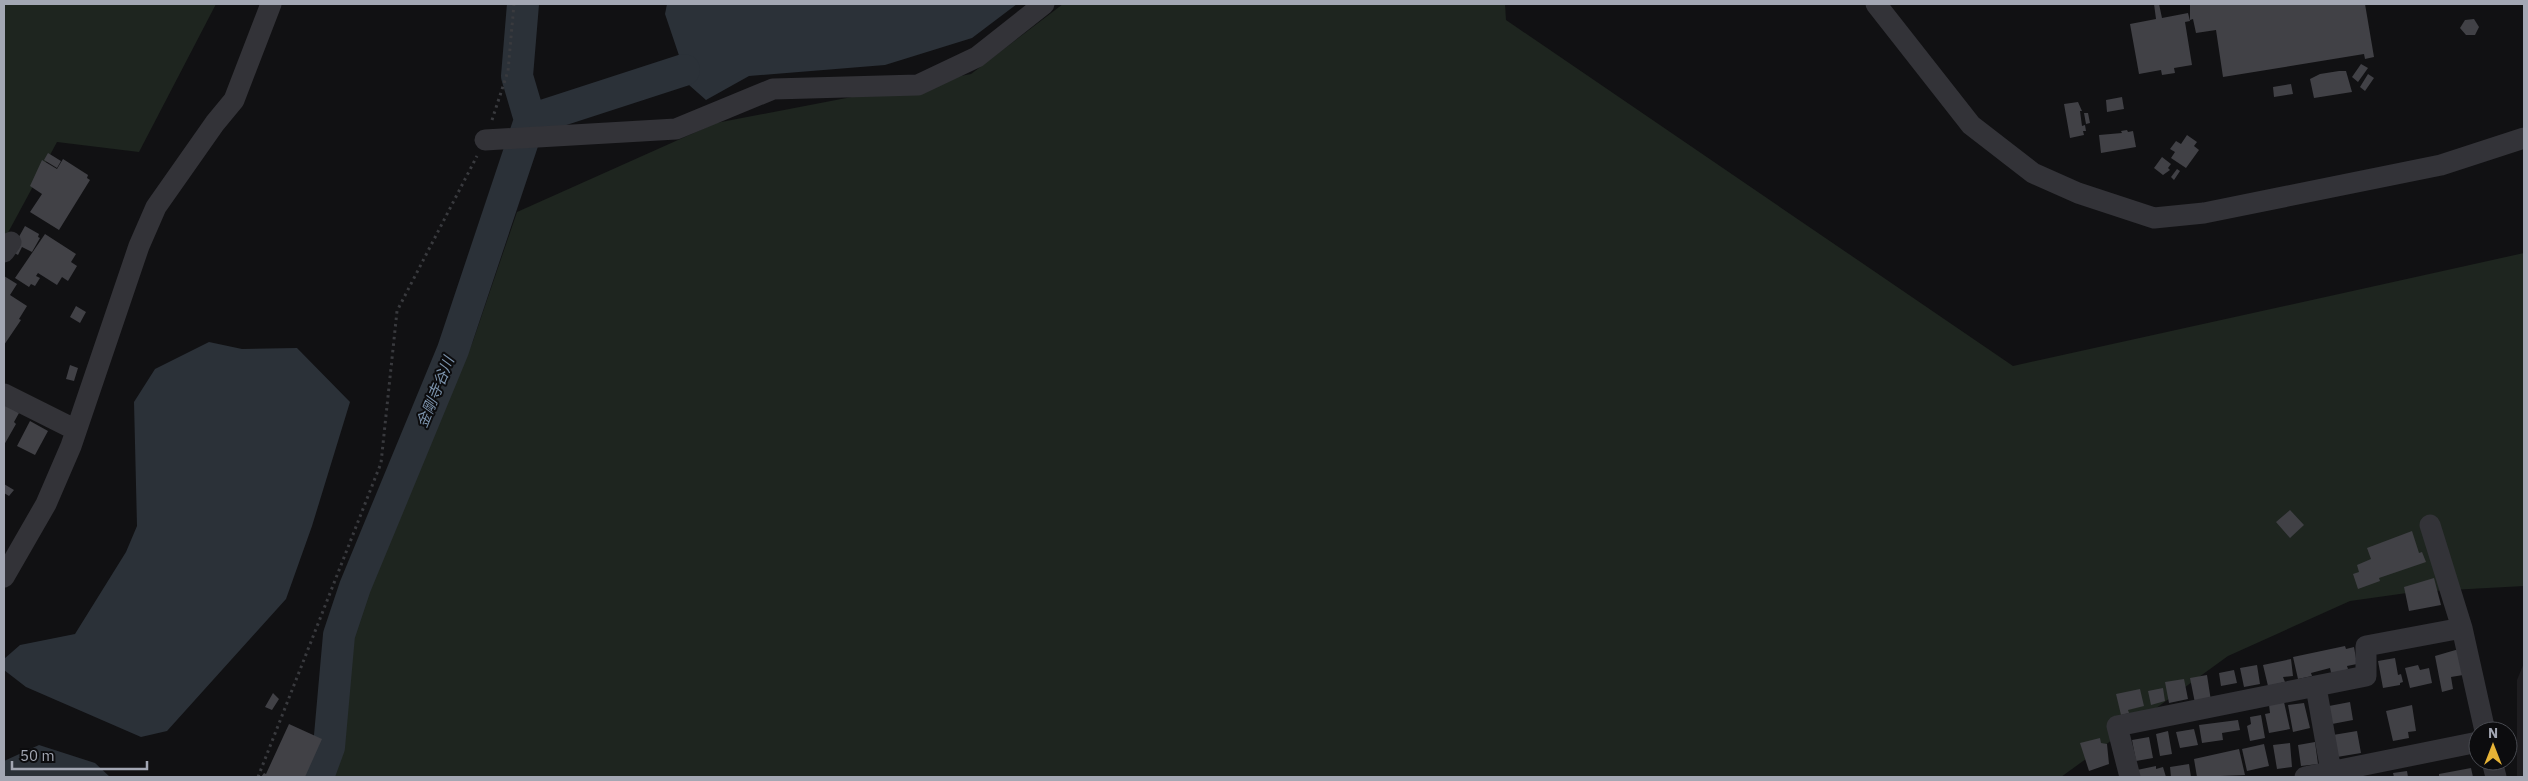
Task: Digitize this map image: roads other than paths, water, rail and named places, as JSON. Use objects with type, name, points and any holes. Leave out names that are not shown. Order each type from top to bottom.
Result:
[{"type":"street","points":[[4,577],[46,504],[76,430],[139,246],[156,207],[215,123],[234,100],[272,4]]},
{"type":"street","points":[[485,140],[676,129],[773,89],[918,85],[978,57],[1044,4]]},
{"type":"street","points":[[1876,4],[1971,125],[2033,173],[2078,193],[2154,218],[2204,213],[2441,166],[2524,138]]},
{"type":"street","points":[[4,394],[76,430]]},
{"type":"street","points":[[2430,524],[2462,628],[2483,721]]},
{"type":"street","points":[[2130,777],[2117,726],[2366,676],[2366,646],[2462,628]]},
{"type":"street","points":[[2316,687],[2332,775]]},
{"type":"street","points":[[2305,777],[2332,775],[2468,744]]},
{"type":"waterway","name":"金剛寺谷川","points":[[318,777],[329,747],[339,635],[355,587],[453,350],[530,120],[517,76],[523,4]]},
{"type":"waterway","points":[[530,120],[684,70]]}]
